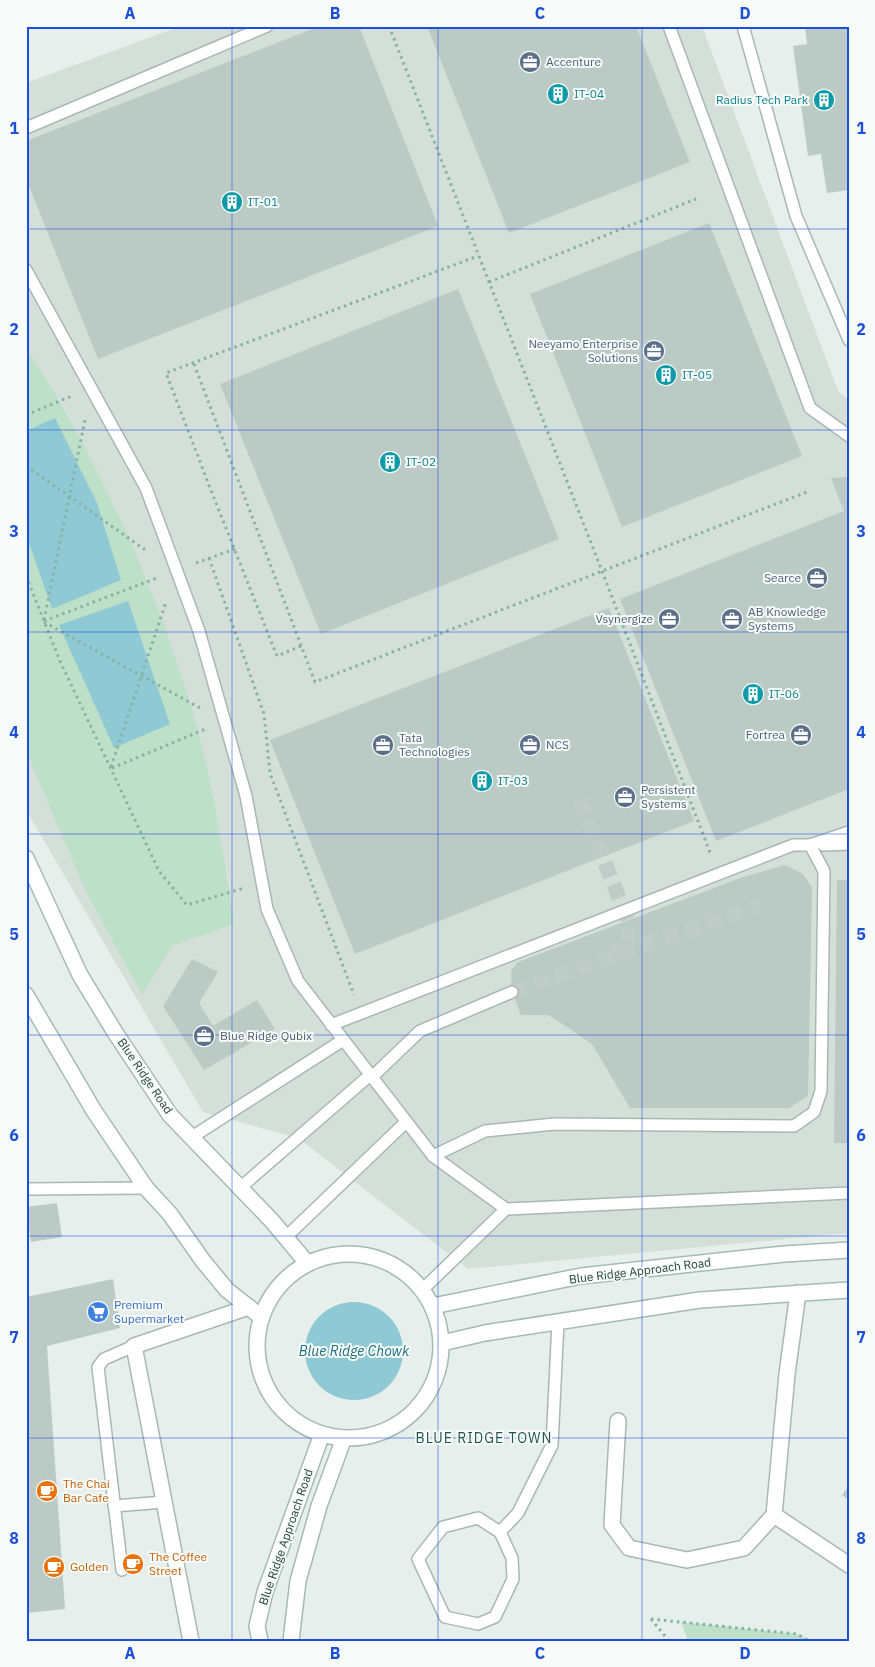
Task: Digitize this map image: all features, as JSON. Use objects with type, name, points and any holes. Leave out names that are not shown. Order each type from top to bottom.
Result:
[{"type":"street","name":"Blue Ridge Road","points":[[26,858],[80,975],[116,1034],[170,1114],[307,1263]]},
{"type":"street","points":[[26,995],[94,1111],[146,1188],[170,1214],[203,1262],[227,1290],[255,1312],[257,1361],[266,1387],[281,1409],[302,1426],[322,1434],[344,1438],[374,1434],[402,1422],[424,1400],[438,1373],[442,1343],[439,1324],[433,1306],[419,1285],[400,1268],[377,1258],[352,1254],[329,1255],[307,1263],[287,1277],[255,1312],[134,1346],[191,1641]]},
{"type":"street","name":"Blue Ridge Approach Road","points":[[433,1306],[581,1276],[784,1254],[849,1250]]},
{"type":"street","points":[[442,1343],[485,1333],[700,1300],[849,1290]]},
{"type":"street","points":[[618,1421],[612,1525],[628,1548],[687,1560],[744,1548],[774,1515],[787,1374],[798,1293]]},
{"type":"street","name":"Blue Ridge Approach Road","points":[[260,1641],[257,1626],[265,1592],[322,1434]]},
{"type":"street","name":"Blue Ridge Approach Road","points":[[291,1641],[298,1581],[319,1506],[344,1438]]},
{"type":"street","points":[[774,1515],[849,1565]]},
{"type":"lane","points":[[26,128],[267,26]]},
{"type":"lane","points":[[669,26],[810,408],[849,436]]},
{"type":"lane","points":[[743,26],[796,216],[849,340]]},
{"type":"lane","points":[[26,270],[146,488],[199,631],[246,796],[267,909],[298,981],[433,1156],[506,1209],[849,1193]]},
{"type":"lane","points":[[810,845],[849,832]]},
{"type":"lane","points":[[331,1025],[793,845],[849,844]]},
{"type":"lane","points":[[433,1156],[485,1131],[554,1124],[794,1126],[814,1112],[821,1091],[824,871],[810,845]]},
{"type":"lane","points":[[240,1188],[371,1076],[420,1031],[512,992]]},
{"type":"lane","points":[[192,1137],[343,1040]]},
{"type":"lane","points":[[286,1238],[406,1122]]},
{"type":"lane","points":[[26,1189],[146,1188]]},
{"type":"lane","points":[[422,1290],[506,1209]]},
{"type":"lane","points":[[500,1532],[518,1513],[552,1445],[558,1322]]},
{"type":"lane","points":[[122,1570],[98,1368],[104,1360],[134,1346]]},
{"type":"lane","points":[[114,1506],[164,1502]]},
{"type":"lane","points":[[478,1518],[500,1532],[512,1558],[513,1580],[495,1617],[478,1624],[445,1617],[418,1559],[443,1527],[478,1518]]},
{"type":"path","points":[[389,26],[718,874]]},
{"type":"path","points":[[489,282],[696,199]]},
{"type":"path","points":[[302,646],[277,656],[166,373],[478,256]]},
{"type":"path","points":[[194,364],[315,682],[807,492]]},
{"type":"path","points":[[26,415],[92,388]]},
{"type":"path","points":[[44,622],[92,388]]},
{"type":"path","points":[[26,466],[176,571]]},
{"type":"path","points":[[44,622],[235,549]]},
{"type":"path","points":[[209,558],[264,714],[270,773],[354,997]]},
{"type":"path","points":[[111,768],[176,571]]},
{"type":"path","points":[[26,576],[60,661],[160,871],[187,905],[262,883]]},
{"type":"path","points":[[44,622],[225,721]]},
{"type":"path","points":[[111,768],[225,721]]},
{"type":"path","points":[[669,1641],[651,1619],[798,1634],[809,1641]]},
{"type":"shaded area","points":[[181,26],[702,26],[838,391],[849,400],[849,1233],[468,1269],[298,1138],[203,1112],[26,810],[26,83]]},
{"type":"green space","points":[[26,347],[80,438],[127,534],[148,583],[184,683],[199,734],[219,828],[234,924],[172,946],[142,995],[86,892],[26,751]]},
{"type":"green space","points":[[681,1622],[797,1634],[812,1641],[688,1641]]},
{"type":"water","points":[[55,418],[97,503],[121,580],[52,609],[26,534],[26,431]]},
{"type":"water","points":[[128,601],[170,724],[114,748],[59,625]]},
{"type":"water","name":"Blue Ridge Chowk","points":[[344,1302],[364,1302],[373,1305],[389,1316],[400,1332],[403,1341],[403,1361],[400,1370],[389,1386],[373,1397],[364,1400],[344,1400],[327,1392],[313,1378],[305,1361],[305,1341],[313,1324],[327,1310]]},
{"type":"building","name":"IT-01","points":[[320,26],[359,26],[438,226],[98,359],[26,178],[26,141]]},
{"type":"building","name":"IT-04","points":[[427,26],[636,26],[690,162],[509,233]]},
{"type":"building","name":"Radius Tech Park","points":[[805,26],[849,26],[849,190],[827,193],[821,154],[808,156],[793,46],[807,44]]},
{"type":"building","name":"IT-05","points":[[709,223],[802,456],[622,527],[530,294]]},
{"type":"building","name":"IT-02","points":[[458,289],[559,539],[321,634],[220,384]]},
{"type":"building","name":"IT-06","points":[[849,477],[849,789],[716,841],[620,599],[844,511],[831,478]]},
{"type":"building","name":"IT-03","points":[[609,608],[694,821],[355,954],[270,740]]},
{"type":"building","points":[[785,865],[803,874],[812,888],[808,1096],[789,1108],[630,1108],[592,1044],[549,1015],[521,1015],[512,992],[511,971],[518,962],[743,877]]},
{"type":"building","points":[[837,880],[849,880],[849,1143],[834,1143]]},
{"type":"building","points":[[192,959],[218,972],[199,1003],[213,1026],[257,1000],[275,1029],[204,1070],[163,1006]]},
{"type":"building","points":[[57,1203],[62,1237],[31,1242],[26,1207]]},
{"type":"building","points":[[113,1279],[120,1328],[47,1346],[65,1609],[26,1613],[26,1297]]},
{"type":"building","points":[[849,1486],[849,1500],[842,1495]]},
{"type":"tunnel","points":[[579,799],[628,920],[628,941],[616,954]]},
{"type":"tunnel","points":[[512,992],[759,905]]},
{"type":"place","name":"Accenture","points":[[530,62]]},
{"type":"place","name":"IT-04","points":[[558,94]]},
{"type":"place","name":"Radius Tech Park","points":[[824,100]]},
{"type":"place","name":"IT-01","points":[[232,202]]},
{"type":"place","name":"Neeyamo Enterprise Solutions","points":[[654,351]]},
{"type":"place","name":"IT-05","points":[[666,375]]},
{"type":"place","name":"IT-02","points":[[390,462]]},
{"type":"place","name":"Searce","points":[[817,578]]},
{"type":"place","name":"Vsynergize","points":[[669,619]]},
{"type":"place","name":"AB Knowledge Systems","points":[[732,619]]},
{"type":"place","name":"IT-06","points":[[753,694]]},
{"type":"place","name":"Fortrea","points":[[801,735]]},
{"type":"place","name":"Tata Technologies","points":[[383,745]]},
{"type":"place","name":"NCS","points":[[530,745]]},
{"type":"place","name":"IT-03","points":[[482,781]]},
{"type":"place","name":"Persistent Systems","points":[[625,797]]},
{"type":"place","name":"Blue Ridge Qubix","points":[[204,1036]]},
{"type":"place","name":"Premium Supermarket","points":[[98,1312]]},
{"type":"place","name":"The Chai Bar Cafe","points":[[47,1491]]},
{"type":"place","name":"The Coffee Street","points":[[133,1564]]},
{"type":"place","name":"Golden","points":[[54,1567]]},
{"type":"district","name":"BLUE RIDGE TOWN","points":[[484,1438]]}]
